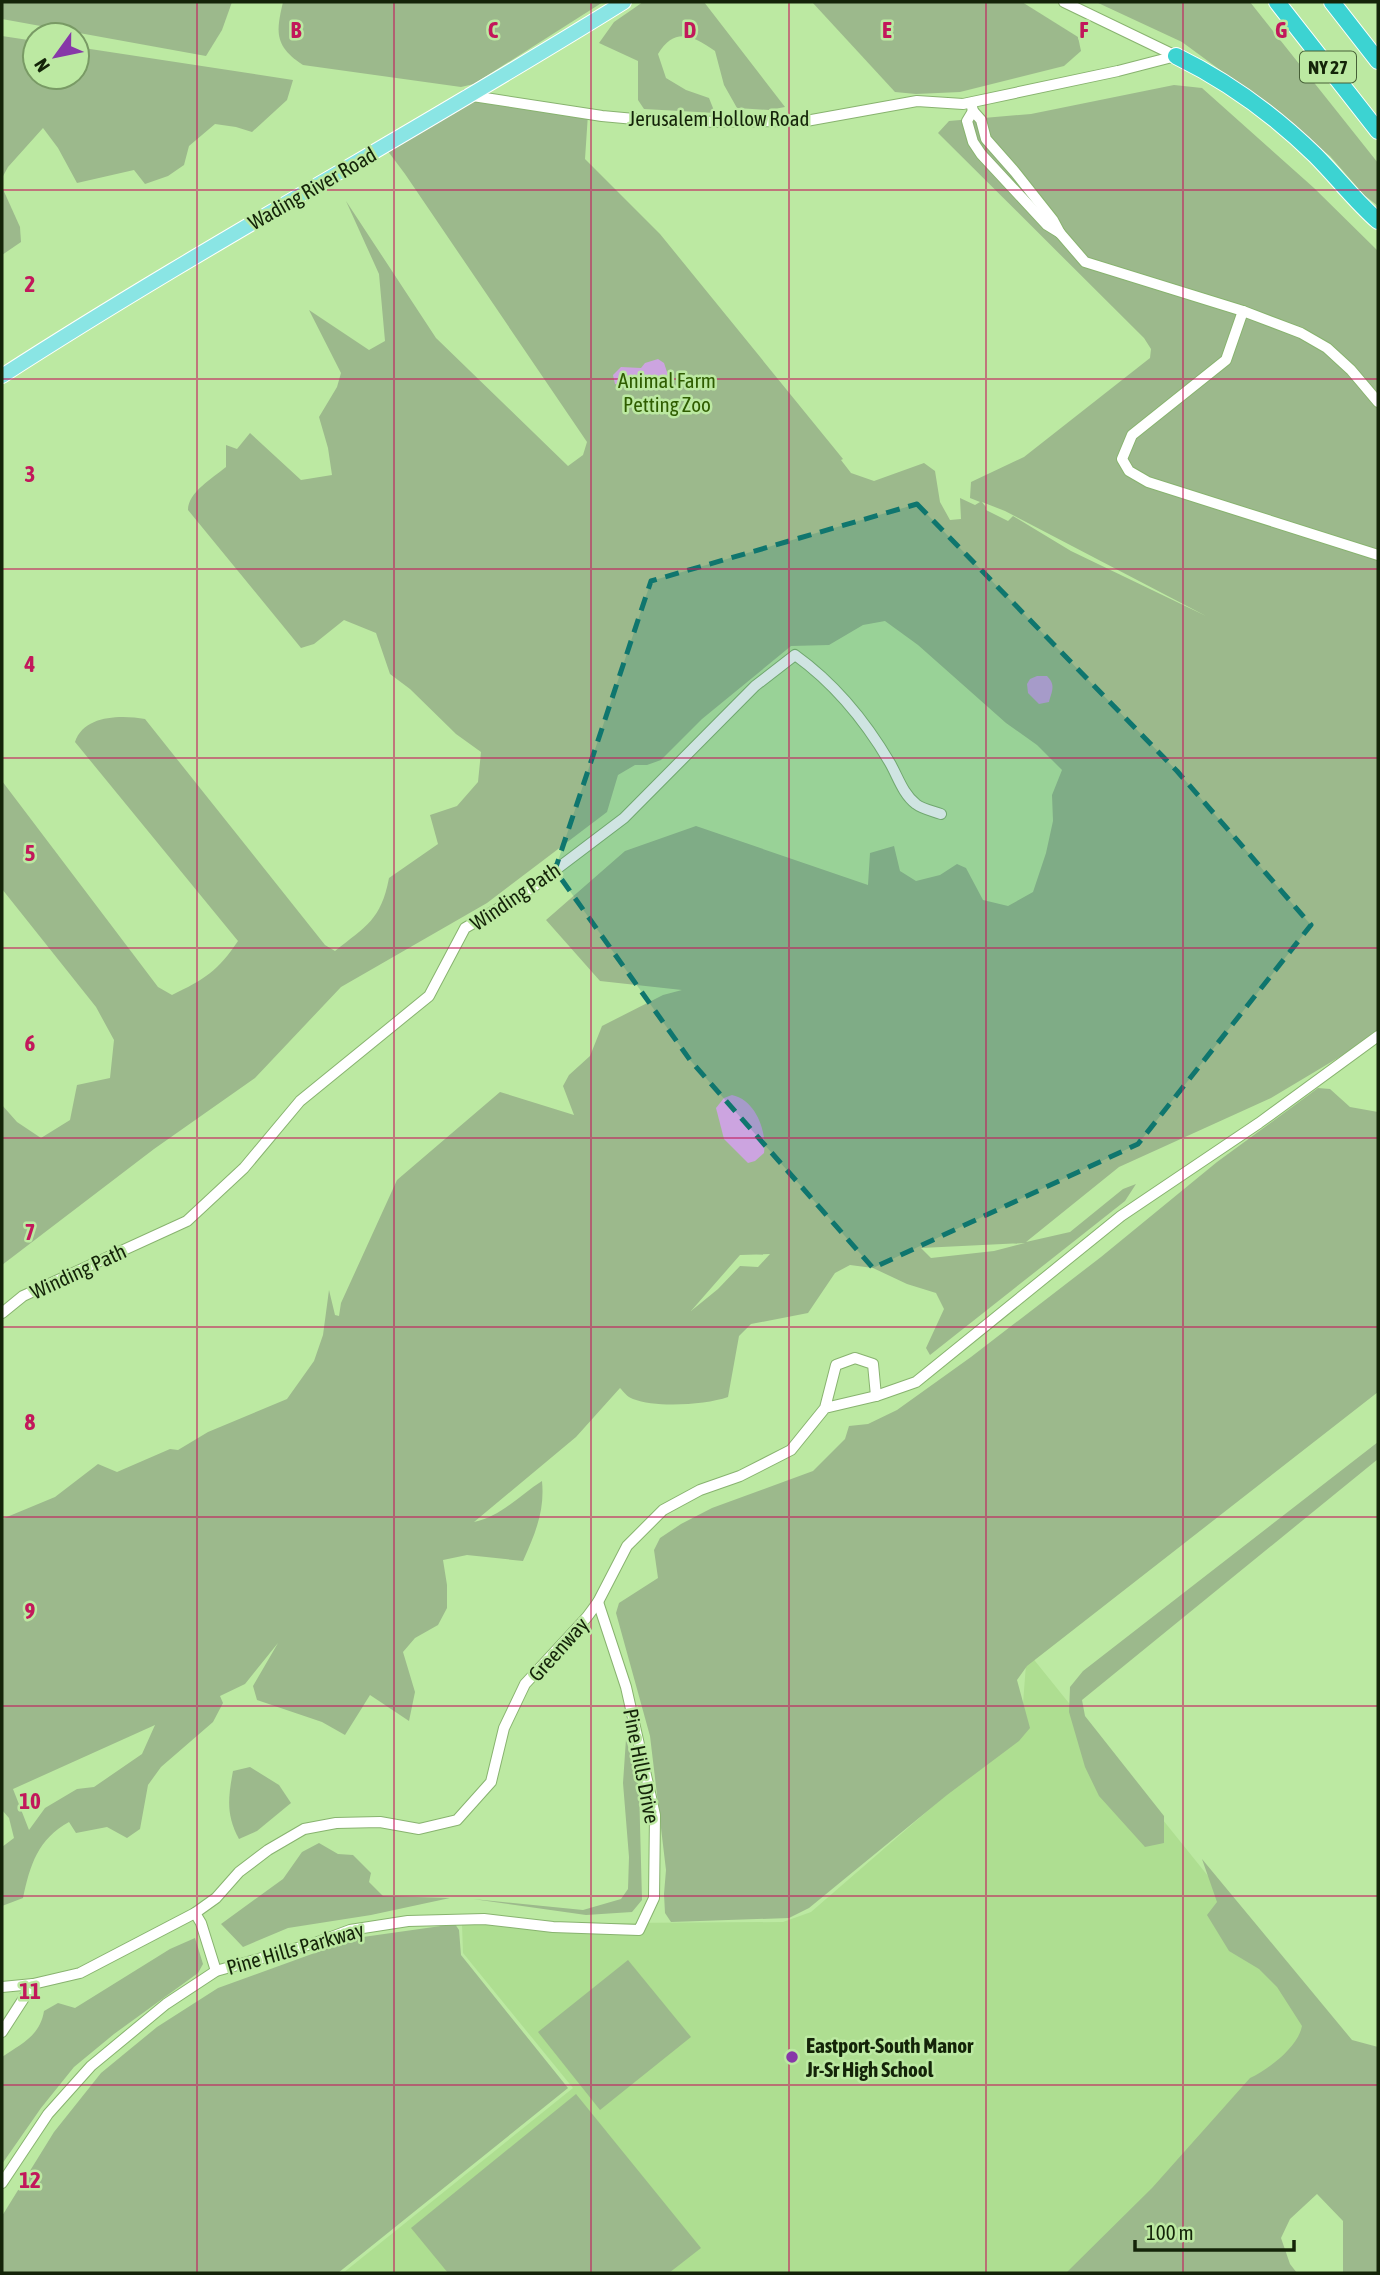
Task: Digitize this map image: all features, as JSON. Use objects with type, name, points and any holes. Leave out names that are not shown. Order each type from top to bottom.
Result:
[{"type":"highway","name":"NY 27","points":[[1277,2],[1378,131]]},
{"type":"highway","name":"NY 27","points":[[1332,2],[1378,61]]},
{"type":"highway","points":[[1176,55],[1230,86],[1273,118],[1314,155],[1378,221]]},
{"type":"main road","name":"Wading River Road","points":[[2,376],[279,206],[428,121],[466,95],[624,2]]},
{"type":"street","points":[[1064,2],[1176,55]]},
{"type":"street","name":"Jerusalem Hollow Road","points":[[466,95],[595,115],[667,122],[806,121],[917,101],[972,107],[1176,55]]},
{"type":"street","points":[[972,107],[981,120],[986,139],[1085,262],[1244,311],[1301,333],[1327,348],[1351,370],[1378,402]]},
{"type":"street","points":[[972,107],[967,121],[973,142],[1047,225],[1060,233]]},
{"type":"street","points":[[1005,180],[1015,172]]},
{"type":"street","points":[[1244,311],[1226,360],[1132,435],[1122,459],[1129,471],[1147,482],[1378,555]]},
{"type":"street","name":"Winding Path","points":[[2,1313],[23,1296],[187,1221],[244,1168],[300,1101],[429,996],[465,928],[525,893],[625,818],[755,686],[795,655],[814,669],[857,715],[917,806],[941,814]]},
{"type":"street","points":[[825,1408],[876,1396],[916,1382],[1121,1216],[1259,1123],[1378,1036]]},
{"type":"street","name":"Greenway","points":[[2,1987],[33,1984],[79,1973],[195,1913],[216,1898],[239,1872],[268,1850],[304,1829],[336,1823],[380,1822],[419,1829],[457,1820],[491,1782],[504,1728],[525,1684],[587,1617],[598,1602],[627,1546],[663,1510],[700,1490],[740,1476],[791,1450],[825,1408],[836,1366],[855,1358],[873,1364],[876,1396]]},
{"type":"street","name":"Pine Hills Drive","points":[[553,1927],[639,1930],[654,1898],[655,1815],[626,1687],[598,1602]]},
{"type":"street","points":[[195,1913],[201,1923],[216,1970]]},
{"type":"street","name":"Pine Hills Parkway","points":[[2,2183],[48,2114],[91,2066],[166,2004],[216,1970],[315,1943],[350,1930],[408,1922],[484,1919],[553,1927]]},
{"type":"street","points":[[2,2032],[33,1984]]},
{"type":"highlighted area","points":[[917,504],[1177,771],[1311,925],[1138,1144],[873,1268],[690,1060],[555,870],[651,581]]},
{"type":"shaded area","points":[[658,359],[664,363],[668,375],[662,380],[644,380],[627,387],[615,384],[613,375],[621,367],[641,368],[645,363]]},
{"type":"shaded area","points":[[1037,676],[1047,676],[1052,682],[1049,702],[1039,704],[1028,693],[1027,684]]},
{"type":"shaded area","points":[[732,1095],[748,1103],[762,1127],[764,1153],[755,1161],[748,1163],[724,1139],[716,1108],[724,1098]]},
{"type":"shaded area","points":[[1027,1651],[1356,2060],[1089,2273],[343,2273],[573,2088],[463,1953],[462,1924],[783,1922],[811,1912],[1021,1730]]},
{"type":"green space","points":[[2,2],[232,2],[222,30],[206,56],[91,35],[91,21],[21,22],[2,19]]},
{"type":"green space","points":[[283,2],[603,2],[474,84],[461,87],[303,65],[282,45],[279,22]]},
{"type":"green space","points":[[643,2],[704,2],[785,107],[769,110],[737,108],[724,85],[715,51],[685,36],[671,40],[658,54],[666,78],[686,90],[709,98],[715,113],[644,109],[638,100],[638,61],[599,43],[614,22]]},
{"type":"green space","points":[[812,2],[1022,2],[1078,37],[1081,51],[1064,66],[960,92],[895,92]]},
{"type":"green space","points":[[1096,2],[1250,2],[1378,163],[1378,206],[1364,195],[1330,156],[1182,42]]},
{"type":"green space","points":[[2,36],[21,39],[21,91],[91,91],[91,49],[293,80],[287,100],[252,132],[215,124],[189,146],[184,165],[168,176],[145,184],[134,170],[77,183],[58,148],[43,128],[8,167],[2,178]]},
{"type":"green space","name":"Animal Farm Petting Zoo","points":[[1174,85],[1202,88],[1314,188],[1378,251],[1378,1034],[1271,1098],[1119,1167],[1026,1242],[1070,1232],[1123,1189],[1136,1184],[1125,1201],[930,1355],[926,1348],[944,1309],[936,1293],[907,1284],[873,1268],[850,1265],[835,1273],[808,1313],[751,1324],[739,1336],[728,1397],[694,1404],[654,1404],[631,1398],[620,1388],[576,1437],[474,1522],[501,1511],[542,1481],[540,1512],[523,1561],[467,1555],[443,1560],[447,1608],[438,1625],[415,1638],[403,1652],[415,1692],[409,1721],[370,1695],[345,1735],[322,1722],[257,1700],[253,1686],[278,1643],[245,1684],[220,1696],[223,1703],[213,1722],[161,1767],[148,1785],[140,1829],[127,1838],[107,1827],[76,1833],[69,1822],[50,1836],[37,1854],[23,1898],[2,1906],[2,1847],[14,1838],[9,1818],[2,1810],[2,1519],[55,1497],[98,1464],[117,1472],[170,1449],[178,1450],[208,1432],[287,1399],[314,1361],[323,1335],[329,1290],[335,1315],[339,1316],[341,1303],[397,1180],[500,1092],[574,1115],[563,1086],[569,1075],[590,1056],[602,1026],[663,995],[682,990],[600,981],[546,920],[625,851],[696,826],[868,885],[870,853],[894,846],[900,871],[916,881],[940,875],[957,864],[966,868],[983,900],[1008,906],[1033,892],[1053,821],[1052,795],[1062,770],[1037,745],[1006,723],[918,645],[885,621],[863,625],[829,645],[791,646],[702,719],[661,760],[647,765],[635,765],[618,775],[607,812],[487,903],[341,987],[255,1078],[154,1149],[2,1265],[2,1105],[17,1122],[41,1138],[70,1120],[77,1085],[110,1078],[114,1040],[96,1007],[2,889],[2,781],[158,987],[172,995],[210,973],[238,941],[75,742],[86,726],[115,717],[145,719],[325,945],[335,951],[364,928],[377,913],[389,878],[438,844],[430,815],[457,806],[478,782],[481,752],[456,734],[410,689],[390,674],[376,633],[344,620],[314,644],[301,648],[188,510],[197,491],[226,467],[226,445],[237,449],[250,433],[301,480],[332,475],[319,417],[337,387],[341,373],[309,310],[369,350],[385,341],[379,274],[346,201],[436,338],[568,466],[583,455],[587,442],[384,146],[465,96],[588,114],[585,159],[660,234],[843,459],[841,460],[851,473],[874,481],[924,463],[935,471],[940,502],[950,520],[961,519],[960,498],[975,505],[980,502],[970,498],[971,482],[1024,457],[1150,358],[1151,349],[1144,338],[938,133],[949,121],[1031,114]],"holes":[[[982,502],[1005,511],[1206,616],[1071,551],[1013,516],[1008,521],[986,510]],[[1025,1243],[994,1251],[931,1258],[921,1248]],[[770,1254],[758,1267],[740,1266],[691,1311],[740,1255]],[[155,1725],[142,1754],[94,1787],[77,1789],[45,1808],[29,1830],[13,1789]]]},
{"type":"green space","points":[[2,187],[20,227],[21,242],[2,255]]},
{"type":"green space","points":[[1318,1088],[1330,1089],[1350,1107],[1378,1112],[1378,1392],[1027,1666],[1017,1680],[1030,1728],[1019,1741],[947,1795],[809,1908],[789,1918],[671,1922],[665,1913],[666,1870],[650,1736],[616,1613],[619,1603],[658,1578],[654,1550],[660,1538],[712,1508],[813,1471],[845,1439],[849,1426],[868,1424],[897,1410],[971,1357],[1101,1257],[1217,1162]]},
{"type":"green space","points":[[1378,1442],[1378,1459],[1082,1700],[1085,1716],[1164,1816],[1164,1843],[1145,1847],[1099,1796],[1085,1767],[1069,1712],[1070,1687],[1083,1671]]},
{"type":"green space","points":[[626,1739],[639,1787],[642,1900],[632,1912],[586,1915],[473,1899],[583,1910],[621,1899],[628,1889],[629,1857],[623,1783]]},
{"type":"green space","points":[[250,1767],[279,1785],[291,1803],[257,1831],[239,1839],[230,1814],[231,1781],[233,1771]]},
{"type":"green space","points":[[319,1843],[338,1854],[353,1855],[371,1873],[369,1882],[383,1896],[450,1898],[371,1915],[288,1928],[243,1947],[221,1924],[283,1879],[302,1852]]},
{"type":"green space","points":[[1202,1859],[1352,2040],[1378,2047],[1378,2273],[1343,2273],[1343,2221],[1317,2194],[1290,2219],[1281,2238],[1290,2264],[1297,2273],[1066,2273],[1152,2188],[1250,2078],[1266,2069],[1289,2049],[1302,2026],[1277,1987],[1259,1969],[1229,1951],[1207,1915],[1217,1902]]},
{"type":"green space","points":[[455,1924],[459,1930],[461,1955],[568,2088],[338,2273],[2,2273],[2,2216],[54,2132],[101,2073],[157,2027],[218,1988],[356,1938]]},
{"type":"green space","points":[[195,1938],[203,1964],[198,1973],[114,2034],[74,2067],[2,2164],[2,2057],[34,2033],[44,2011],[58,2003],[75,2008],[170,1949]]},
{"type":"green space","points":[[628,1960],[691,2037],[600,2110],[538,2032]]},
{"type":"green space","points":[[576,2094],[701,2248],[669,2273],[448,2273],[411,2228]]},
{"type":"place","name":"Eastport-South Manor Jr-Sr High School","points":[[792,2057]]}]
